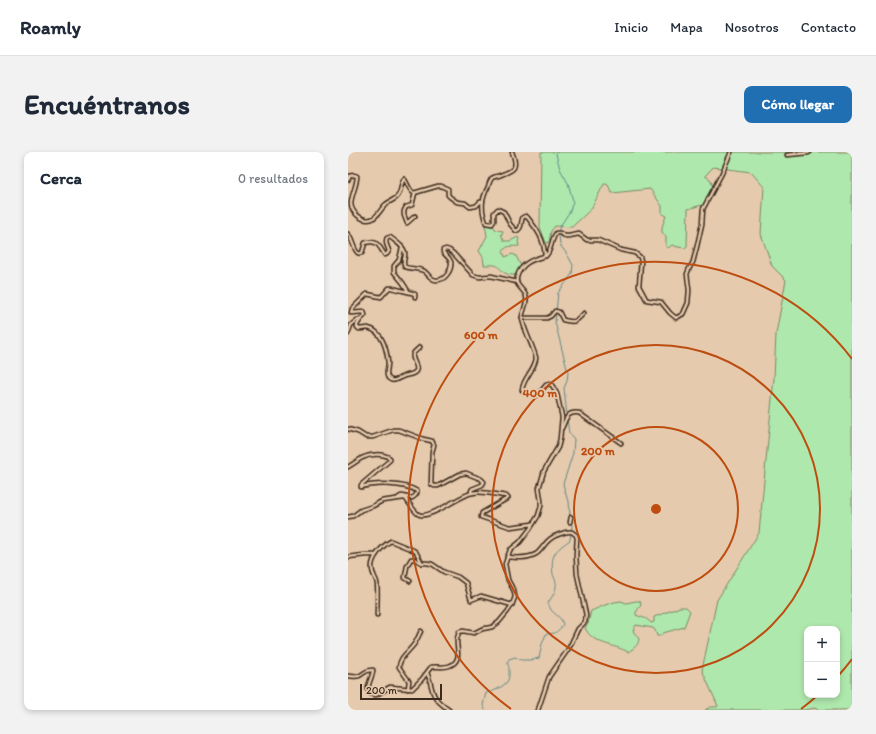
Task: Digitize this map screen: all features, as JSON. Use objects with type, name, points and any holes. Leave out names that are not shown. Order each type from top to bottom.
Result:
[{"type":"street","points":[[512,152],[515,165],[511,170],[492,178],[483,198],[482,202],[486,223],[492,224],[494,222],[494,213],[498,209],[504,212],[510,224],[516,231],[521,228],[522,218],[526,216],[539,232],[546,256]]},
{"type":"street","points":[[516,282],[518,274],[526,263],[546,256],[549,253],[556,233],[565,236],[579,234],[587,240],[598,240],[638,255],[641,261],[639,286],[646,299],[661,302],[676,318],[683,314],[688,303],[689,290],[687,274],[693,262],[697,246],[702,224],[703,209],[731,152]]},
{"type":"street","points":[[787,155],[810,152]]},
{"type":"street","points":[[348,180],[350,176],[357,176],[351,205],[356,214],[363,219],[372,219],[385,204],[396,198],[399,194],[401,184],[404,179],[411,191],[415,193]]},
{"type":"street","points":[[415,193],[441,186],[448,189],[448,195],[450,198],[457,202],[470,207],[476,206],[482,202]]},
{"type":"street","points":[[415,193],[412,205],[406,207],[404,210],[404,216],[407,223],[415,216]]},
{"type":"street","points":[[348,234],[350,235],[354,247],[360,254],[362,253],[366,243],[372,242],[375,242],[385,255],[387,254],[389,251],[386,238],[391,238],[404,249],[405,254],[403,263],[405,267],[423,270],[434,280],[442,279],[447,275],[450,269],[450,261],[443,252],[446,249],[454,254],[473,275],[479,277],[495,276],[516,282],[526,295],[522,318],[536,358],[536,363],[526,378],[522,386],[522,390],[533,395],[538,395],[546,385],[552,385],[557,394],[562,413],[562,430]]},
{"type":"street","points":[[402,247],[399,260],[394,266],[394,272],[408,291]]},
{"type":"street","points":[[415,297],[415,294],[408,291],[389,288],[381,297],[366,294],[352,309],[351,313],[364,312],[365,315],[360,320],[357,327],[359,329],[368,328],[373,330],[380,337],[384,344],[388,364],[387,377],[390,380],[398,380],[402,376],[414,373],[416,367],[413,355],[420,347]]},
{"type":"street","points":[[522,318],[547,318],[556,311],[559,312],[563,320],[571,322],[576,321],[584,313]]},
{"type":"street","points":[[348,334],[351,325],[357,320],[360,320]]},
{"type":"street","points":[[348,676],[360,676],[370,669],[373,670],[368,690],[370,693],[376,695],[390,687],[412,689],[432,667],[451,666],[457,661],[457,638],[459,632],[463,631],[474,633],[482,629],[492,627],[499,622],[512,605],[515,596],[507,576],[505,564],[507,557],[510,550],[520,542],[538,516],[542,501],[539,488],[544,471],[558,447],[562,430],[568,415],[573,412],[579,413],[621,443]]},
{"type":"street","points":[[348,429],[358,432],[366,437],[373,437],[393,430],[399,430],[432,441],[434,444],[430,484],[438,486],[460,474],[468,473],[484,482],[472,489],[472,493]]},
{"type":"street","points":[[348,467],[367,456],[385,455],[390,458],[390,460],[362,484],[361,487],[370,485],[395,485],[405,486],[417,491],[418,494],[412,499],[401,496],[398,498],[399,499]]},
{"type":"street","points":[[348,517],[353,516],[361,510],[382,501],[399,499],[406,499],[417,513],[424,516],[472,493],[478,492],[507,496],[508,498],[482,513],[481,517],[510,527],[533,523]]},
{"type":"street","points":[[570,522],[571,517]]},
{"type":"street","points":[[507,557],[518,558],[536,554],[551,539],[566,532],[571,532],[576,535],[577,538],[577,574],[586,618],[585,622],[578,628],[568,648],[549,677],[538,710]]},
{"type":"street","points":[[377,615],[376,582],[371,566],[382,547],[392,540],[416,552],[422,563]]},
{"type":"street","points":[[348,557],[376,555]]},
{"type":"street","points":[[410,581],[405,577],[407,566],[411,559],[422,563],[427,562],[444,572],[458,577],[466,583],[471,600],[481,596],[512,605]]},
{"type":"street","points":[[408,689],[409,681],[399,667],[399,663],[414,644],[420,631]]},
{"type":"street","points":[[427,673],[430,679],[432,691],[439,703],[449,710]]},
{"type":"green space","points":[[541,152],[852,152],[852,710],[818,710],[815,708],[804,710],[705,710],[710,707],[718,706],[702,670],[717,600],[759,533],[774,378],[776,334],[786,280],[772,266],[761,234],[764,187],[751,172],[713,167],[705,176],[710,179],[713,187],[703,205],[688,209],[687,246],[685,248],[672,245],[668,248],[666,247],[666,237],[662,232],[662,227],[666,216],[662,214],[662,206],[650,189],[612,193],[608,185],[604,184],[591,209],[572,227],[555,226],[551,231],[549,242],[546,243],[540,227]]},
{"type":"green space","points":[[485,225],[493,226],[496,230],[503,231],[501,234],[504,241],[510,241],[518,237],[519,246],[508,247],[503,251],[505,257],[513,254],[516,256],[521,266],[515,275],[506,274],[496,265],[484,265],[483,257],[479,251],[487,236]]},
{"type":"green space","points":[[621,601],[626,603],[640,601],[641,605],[636,612],[636,615],[651,623],[654,622],[654,617],[680,607],[686,607],[690,611],[684,627],[663,633],[660,636],[657,636],[653,628],[636,625],[633,631],[639,639],[638,643],[628,652],[598,641],[589,634],[585,628],[588,624],[591,611]]},
{"type":"waterway","points":[[558,152],[556,154],[560,169],[568,183],[573,201],[570,211],[559,228],[559,232]]},
{"type":"waterway","points":[[559,235],[560,245],[573,265],[572,274],[558,293],[555,322],[568,373],[564,388],[567,416]]},
{"type":"waterway","points":[[567,419],[569,433],[574,439],[573,453],[563,484],[569,501],[570,517]]},
{"type":"waterway","points":[[485,710],[483,705],[486,693],[504,685],[508,679],[509,659],[515,657],[521,660],[539,658],[546,634],[555,633],[563,624],[560,618],[551,610],[548,603],[556,588],[552,567],[553,557],[555,553],[570,540],[572,526],[571,522]]}]
